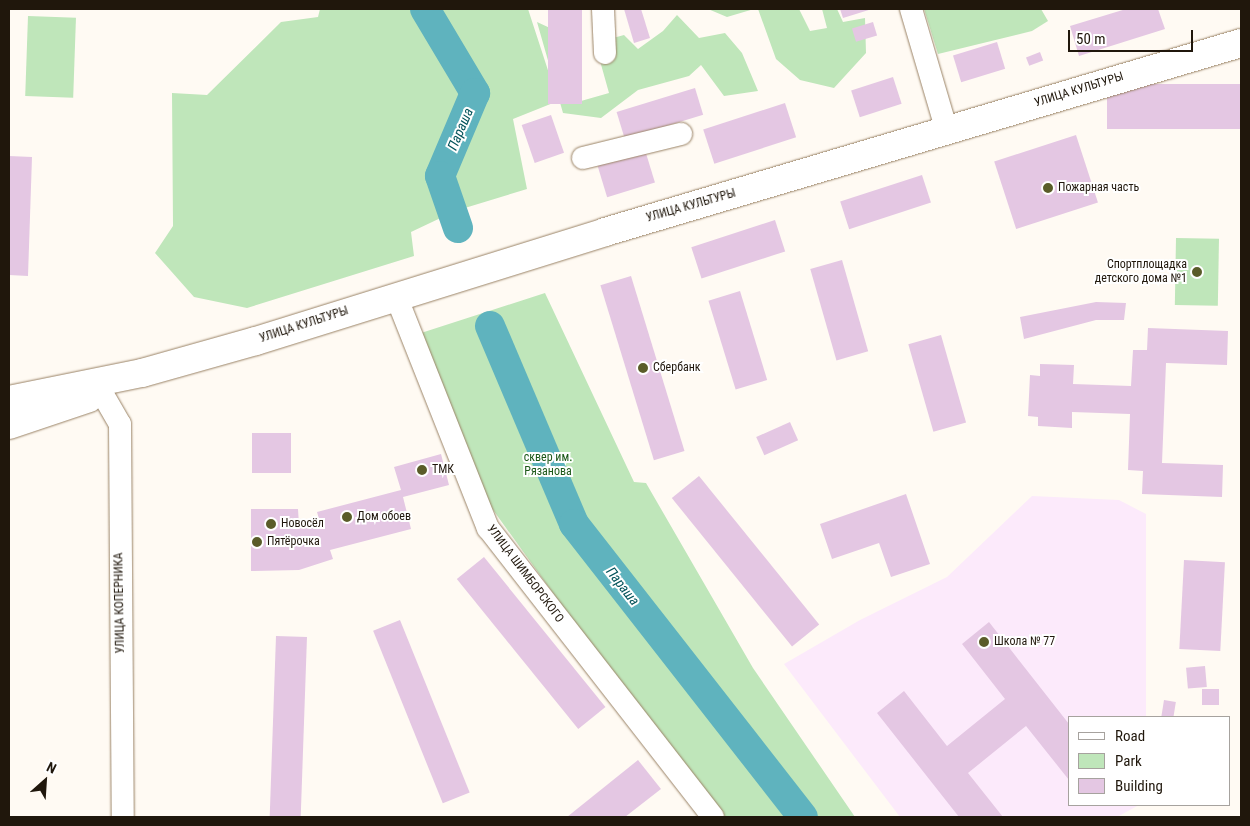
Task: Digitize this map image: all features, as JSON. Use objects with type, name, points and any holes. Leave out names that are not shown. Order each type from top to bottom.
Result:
[{"type":"main road","name":"УЛИЦА КУЛЬТУРЫ","points":[[9,400],[142,373],[256,341],[396,296],[1241,43]]},
{"type":"main road","name":"УЛИЦА КУЛЬТУРЫ","points":[[9,425],[102,393],[142,373]]},
{"type":"street","points":[[602,9],[605,53]]},
{"type":"street","points":[[911,9],[947,130]]},
{"type":"street","points":[[583,158],[681,134]]},
{"type":"street","name":"УЛИЦА ШИМБОРСКОГО","points":[[396,296],[488,528],[714,817]]},
{"type":"street","name":"УЛИЦА КОПЕРНИКА","points":[[102,393],[120,424],[123,817]]},
{"type":"shaded area","name":"Школа № 77","points":[[1032,496],[1119,500],[1146,514],[1146,716],[1068,716],[1068,806],[1137,806],[1117,817],[900,817],[784,664],[860,620],[947,577]]},
{"type":"green space","points":[[320,9],[420,9],[473,93],[438,175],[449,214],[411,232],[414,256],[247,308],[194,297],[155,253],[173,226],[172,93],[207,95],[281,22],[318,17]]},
{"type":"green space","points":[[426,9],[528,9],[558,101],[513,119],[527,189],[455,211],[443,176],[478,92]]},
{"type":"green space","points":[[708,9],[754,9],[727,17]]},
{"type":"green space","points":[[758,9],[799,9],[810,31],[827,28],[822,9],[837,9],[843,22],[865,18],[866,53],[834,88],[800,80],[776,59]]},
{"type":"green space","points":[[924,9],[1041,9],[1048,21],[1032,31],[938,54]]},
{"type":"green space","points":[[677,15],[699,38],[725,33],[742,53],[758,91],[724,96],[701,65],[689,76],[638,90],[601,118],[563,113],[537,22],[550,28],[574,103],[609,93],[595,43],[624,35],[638,49],[663,31]]},
{"type":"green space","points":[[28,16],[76,18],[73,98],[25,96]]},
{"type":"green space","name":"Спортплощадка детского дома №1","points":[[1176,238],[1219,239],[1218,306],[1175,305]]},
{"type":"green space","name":"сквер им. Рязанова","points":[[545,293],[634,482],[646,483],[753,668],[855,817],[725,817],[578,628],[486,500],[421,333]]},
{"type":"building","points":[[548,9],[582,9],[582,104],[548,104]]},
{"type":"building","points":[[624,9],[641,9],[650,38],[634,43]]},
{"type":"building","points":[[840,9],[872,9],[843,18]]},
{"type":"building","points":[[1126,9],[1158,9],[1165,29],[1079,56],[1070,26]]},
{"type":"building","points":[[873,22],[877,35],[856,42],[852,28]]},
{"type":"building","points":[[997,42],[1005,69],[961,82],[953,55]]},
{"type":"building","points":[[1040,52],[1043,60],[1029,66],[1026,57]]},
{"type":"building","points":[[893,77],[902,104],[860,117],[851,91]]},
{"type":"building","points":[[1107,84],[1241,84],[1241,129],[1107,129]]},
{"type":"building","points":[[695,88],[703,115],[625,139],[617,112]]},
{"type":"building","points":[[785,103],[796,137],[714,164],[703,130]]},
{"type":"building","points":[[551,115],[564,153],[535,163],[522,125]]},
{"type":"building","name":"Пожарная часть","points":[[1076,135],[1098,203],[1016,229],[994,162]]},
{"type":"building","points":[[645,150],[655,183],[607,197],[597,165]]},
{"type":"building","points":[[9,156],[32,157],[28,276],[9,275]]},
{"type":"building","points":[[922,175],[931,203],[849,229],[840,202]]},
{"type":"building","points":[[775,220],[785,251],[702,279],[691,247]]},
{"type":"building","points":[[842,260],[868,351],[836,360],[810,269]]},
{"type":"building","points":[[631,276],[685,451],[654,460],[600,285]]},
{"type":"building","points":[[740,291],[767,380],[736,390],[708,301]]},
{"type":"building","points":[[1096,302],[1126,303],[1124,320],[1096,320],[1024,339],[1020,317]]},
{"type":"building","points":[[1148,328],[1228,331],[1227,365],[1166,363],[1162,463],[1223,465],[1222,497],[1142,494],[1143,471],[1128,470],[1130,414],[1072,412],[1072,428],[1038,426],[1038,417],[1028,416],[1030,375],[1040,376],[1040,364],[1074,365],[1073,384],[1131,386],[1133,350],[1147,350]]},
{"type":"building","points":[[941,335],[966,422],[933,432],[908,344]]},
{"type":"building","points":[[790,422],[798,440],[764,455],[756,437]]},
{"type":"building","points":[[252,433],[291,433],[291,473],[252,473]]},
{"type":"building","points":[[441,454],[449,485],[403,497],[411,529],[330,550],[333,559],[299,570],[251,571],[251,509],[298,509],[299,525],[319,519],[317,512],[401,490],[394,467]]},
{"type":"building","points":[[699,476],[819,624],[792,646],[672,498]]},
{"type":"building","points":[[906,494],[930,564],[891,577],[879,543],[832,559],[820,524]]},
{"type":"building","points":[[484,557],[605,707],[578,729],[457,579]]},
{"type":"building","points":[[1184,560],[1225,562],[1220,651],[1179,649]]},
{"type":"building","points":[[400,620],[470,792],[443,803],[373,631]]},
{"type":"building","points":[[989,622],[1068,723],[1068,779],[1026,726],[968,773],[1003,817],[959,817],[877,713],[904,691],[947,746],[1005,699],[962,644]]},
{"type":"building","points":[[276,636],[307,637],[301,817],[270,817]]},
{"type":"building","points":[[1205,666],[1207,687],[1188,689],[1186,668]]},
{"type":"building","points":[[1202,689],[1219,689],[1219,705],[1202,705]]},
{"type":"building","points":[[1164,700],[1176,702],[1174,716],[1161,716]]},
{"type":"building","points":[[638,760],[661,789],[625,817],[567,817]]},
{"type":"waterway","name":"Параша","points":[[425,9],[475,93],[440,176],[458,228]]},
{"type":"waterway","name":"Параша","points":[[490,326],[574,524],[803,817]]},
{"type":"place","name":"Пожарная часть","points":[[1048,188]]},
{"type":"place","name":"Спортплощадка детского дома №1","points":[[1197,272]]},
{"type":"place","name":"Сбербанк","points":[[643,368]]},
{"type":"place","name":"ТМК","points":[[422,470]]},
{"type":"place","name":"Дом обоев","points":[[347,517]]},
{"type":"place","name":"Новосёл","points":[[271,524]]},
{"type":"place","name":"Пятёрочка","points":[[257,542]]},
{"type":"place","name":"Школа № 77","points":[[984,642]]}]
